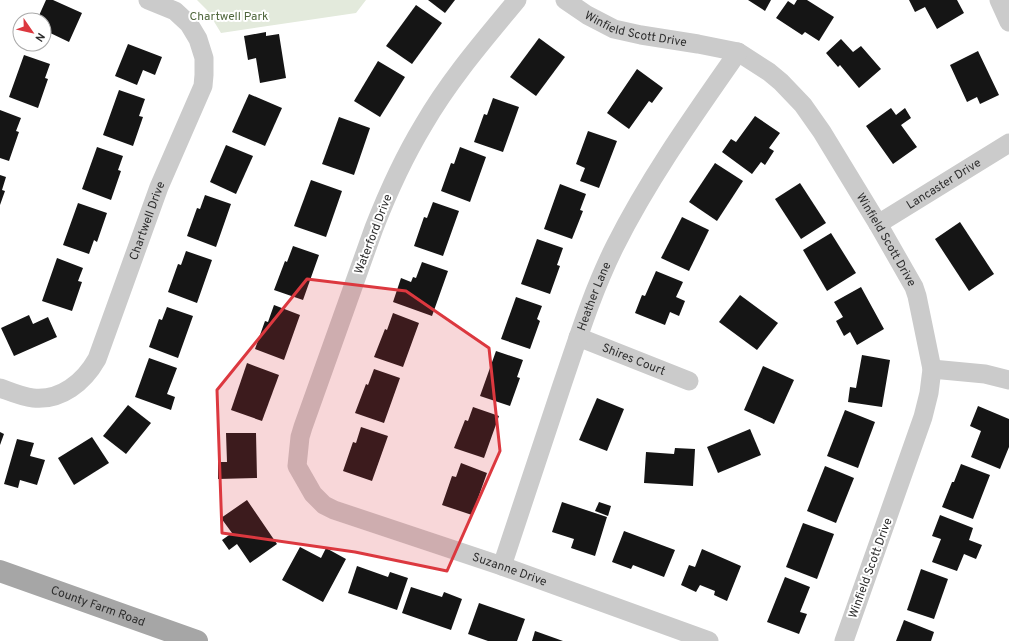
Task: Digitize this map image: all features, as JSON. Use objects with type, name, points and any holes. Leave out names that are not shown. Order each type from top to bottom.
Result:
[{"type":"main road","name":"County Farm Road","points":[[0,571],[157,633],[197,641]]},
{"type":"street","name":"Chartwell Drive","points":[[0,388],[21,396],[46,398],[62,393],[73,387],[91,370],[97,359],[159,187],[200,93],[204,75],[204,58],[194,31],[175,11],[148,0]]},
{"type":"street","name":"Waterford Drive","points":[[313,494],[297,466],[300,437],[371,235],[386,198],[402,162],[424,123],[451,82],[517,0]]},
{"type":"street","name":"Winfield Scott Drive","points":[[565,0],[587,15],[614,28],[641,35],[738,52],[769,72],[803,105],[878,224],[914,288],[932,369],[929,393],[924,417],[844,641]]},
{"type":"street","points":[[999,0],[1009,22]]},
{"type":"street","name":"Heather Lane","points":[[502,566],[578,336],[609,259],[643,193],[738,52]]},
{"type":"street","name":"Lancaster Drive","points":[[878,224],[1009,143]]},
{"type":"street","name":"Shires Court","points":[[578,336],[689,381]]},
{"type":"street","points":[[932,369],[985,374],[1009,380]]},
{"type":"street","name":"Suzanne Drive","points":[[313,494],[324,505],[334,510],[502,566],[709,641]]},
{"type":"highlighted area","points":[[307,279],[406,291],[489,348],[500,451],[447,571],[355,552],[222,533],[217,390]]},
{"type":"green space","name":"Chartwell Park","points":[[197,0],[366,0],[356,13],[221,33],[207,10]]},
{"type":"building","points":[[46,0],[53,0],[82,13],[69,42],[52,34],[52,12],[41,12]]},
{"type":"building","points":[[428,0],[455,0],[445,13]]},
{"type":"building","points":[[748,0],[771,0],[765,11]]},
{"type":"building","points":[[797,0],[807,0],[834,17],[819,41],[805,32],[802,35],[776,18],[788,1],[794,5]]},
{"type":"building","points":[[909,0],[957,0],[964,13],[937,29],[925,7],[915,12]]},
{"type":"building","points":[[416,5],[442,23],[412,64],[386,46]]},
{"type":"building","points":[[266,32],[266,36],[279,34],[286,78],[260,83],[256,58],[248,60],[244,36]]},
{"type":"building","points":[[539,38],[565,57],[536,96],[510,77]]},
{"type":"building","points":[[841,39],[853,52],[861,46],[881,69],[859,88],[840,65],[838,67],[826,53]]},
{"type":"building","points":[[128,44],[162,57],[155,75],[143,70],[137,85],[115,76]]},
{"type":"building","points":[[978,51],[999,95],[980,104],[977,97],[967,102],[950,65]]},
{"type":"building","points":[[24,55],[50,64],[45,78],[48,79],[38,108],[9,97]]},
{"type":"building","points":[[378,61],[405,77],[380,117],[354,101]]},
{"type":"building","points":[[637,69],[663,88],[652,103],[649,101],[629,129],[607,113]]},
{"type":"building","points":[[119,90],[145,99],[139,116],[143,117],[133,146],[103,135]]},
{"type":"building","points":[[249,94],[282,108],[265,146],[232,132]]},
{"type":"building","points":[[493,98],[519,107],[503,152],[474,142],[484,114],[487,115]]},
{"type":"building","points":[[891,108],[896,115],[905,108],[911,118],[901,125],[917,147],[893,164],[866,126]]},
{"type":"building","points":[[0,110],[21,118],[16,131],[19,132],[9,161],[0,158]]},
{"type":"building","points":[[755,116],[780,133],[769,148],[774,151],[765,165],[761,162],[752,174],[722,152],[731,139],[736,142]]},
{"type":"building","points":[[339,117],[370,128],[354,175],[322,164]]},
{"type":"building","points":[[588,131],[617,141],[599,188],[580,181],[585,168],[576,164]]},
{"type":"building","points":[[226,145],[253,156],[236,194],[210,182]]},
{"type":"building","points":[[97,147],[123,156],[118,170],[121,171],[111,200],[82,189]]},
{"type":"building","points":[[460,147],[486,157],[470,202],[441,191],[451,163],[454,164]]},
{"type":"building","points":[[715,163],[743,181],[717,221],[689,202]]},
{"type":"building","points":[[0,175],[6,177],[2,190],[5,191],[0,205]]},
{"type":"building","points":[[311,180],[342,191],[326,237],[294,226]]},
{"type":"building","points":[[800,183],[826,223],[801,239],[775,199]]},
{"type":"building","points":[[560,184],[586,194],[580,210],[583,211],[572,239],[544,229]]},
{"type":"building","points":[[205,195],[231,204],[216,247],[187,236],[197,208],[200,209]]},
{"type":"building","points":[[433,202],[459,211],[443,256],[414,246],[424,217],[427,218]]},
{"type":"building","points":[[78,203],[107,213],[97,242],[94,240],[89,254],[63,245]]},
{"type":"building","points":[[682,217],[709,230],[689,271],[661,258]]},
{"type":"building","points":[[960,222],[994,274],[969,291],[935,239]]},
{"type":"building","points":[[831,233],[856,273],[827,291],[803,250]]},
{"type":"building","points":[[537,239],[563,248],[557,265],[560,266],[550,294],[521,284]]},
{"type":"building","points":[[293,246],[319,255],[303,300],[274,290],[285,261],[287,262]]},
{"type":"building","points":[[186,251],[212,260],[197,303],[168,292],[178,264],[181,265]]},
{"type":"building","points":[[57,258],[83,268],[78,281],[82,282],[72,311],[42,301]]},
{"type":"building","points":[[422,262],[448,271],[432,316],[393,302],[401,278],[411,282],[413,277],[416,278]]},
{"type":"building","points":[[656,271],[683,282],[676,297],[685,301],[679,316],[670,312],[665,325],[635,313],[642,295],[645,296]]},
{"type":"building","points":[[861,287],[884,329],[857,345],[850,332],[844,336],[836,321],[843,317],[834,302]]},
{"type":"building","points":[[740,295],[778,323],[757,350],[719,322]]},
{"type":"building","points":[[516,297],[542,306],[537,319],[540,321],[530,349],[501,339]]},
{"type":"building","points":[[274,305],[300,315],[284,360],[255,349],[265,321],[268,322]]},
{"type":"building","points":[[167,307],[193,316],[178,358],[149,347],[159,319],[162,320]]},
{"type":"building","points":[[393,313],[419,323],[403,367],[374,357],[385,329],[387,330]]},
{"type":"building","points":[[29,315],[33,324],[48,317],[57,337],[14,356],[1,328]]},
{"type":"building","points":[[496,351],[523,360],[517,377],[520,378],[510,406],[480,396]]},
{"type":"building","points":[[862,355],[890,360],[882,407],[848,402],[850,387],[856,388]]},
{"type":"building","points":[[149,358],[177,368],[167,394],[175,397],[171,410],[135,397]]},
{"type":"building","points":[[247,363],[279,375],[262,421],[231,410]]},
{"type":"building","points":[[763,366],[794,380],[774,424],[744,410]]},
{"type":"building","points":[[374,369],[400,378],[384,423],[355,413],[366,384],[368,385]]},
{"type":"building","points":[[597,398],[624,409],[607,451],[579,440]]},
{"type":"building","points":[[128,405],[151,423],[126,454],[103,436]]},
{"type":"building","points":[[978,406],[1009,419],[1009,447],[1000,469],[971,457],[981,431],[970,426]]},
{"type":"building","points":[[473,407],[499,416],[484,458],[454,448],[465,420],[468,421]]},
{"type":"building","points":[[845,410],[875,422],[858,468],[827,456]]},
{"type":"building","points":[[361,427],[388,436],[372,481],[343,471],[353,442],[356,443]]},
{"type":"building","points":[[750,429],[761,455],[718,473],[707,447]]},
{"type":"building","points":[[0,432],[4,434],[0,445]]},
{"type":"building","points":[[226,433],[256,433],[257,478],[218,479],[218,462],[227,462]]},
{"type":"building","points":[[92,437],[109,463],[74,485],[58,458]]},
{"type":"building","points":[[17,439],[34,443],[30,456],[45,460],[37,485],[20,480],[18,488],[4,484]]},
{"type":"building","points":[[675,448],[695,449],[693,486],[644,483],[646,452],[674,454]]},
{"type":"building","points":[[461,463],[487,473],[472,515],[442,505],[452,476],[456,477]]},
{"type":"building","points":[[961,464],[990,475],[973,519],[942,507]]},
{"type":"building","points":[[825,466],[854,478],[836,523],[807,511]]},
{"type":"building","points":[[247,500],[277,544],[250,563],[237,544],[229,550],[222,540],[232,533],[221,518]]},
{"type":"building","points":[[562,502],[607,517],[595,556],[571,548],[574,539],[552,532]]},
{"type":"building","points":[[599,502],[611,506],[608,516],[595,511]]},
{"type":"building","points":[[940,515],[973,528],[969,540],[982,545],[976,559],[964,554],[957,571],[932,562],[941,539],[932,536]]},
{"type":"building","points":[[803,523],[834,534],[817,579],[786,567]]},
{"type":"building","points":[[624,531],[675,550],[664,577],[633,565],[631,569],[612,562]]},
{"type":"building","points":[[300,547],[321,558],[326,548],[346,559],[323,602],[282,580]]},
{"type":"building","points":[[702,549],[741,566],[727,601],[714,595],[715,591],[700,585],[696,592],[681,585],[689,565],[695,567]]},
{"type":"building","points":[[357,566],[388,577],[390,572],[408,578],[397,610],[348,593]]},
{"type":"building","points":[[921,569],[948,579],[934,619],[907,610]]},
{"type":"building","points":[[785,577],[810,587],[800,612],[807,614],[799,634],[767,622]]},
{"type":"building","points":[[411,587],[442,597],[444,592],[462,599],[451,630],[402,613]]},
{"type":"building","points":[[479,603],[525,619],[517,641],[488,641],[468,634]]},
{"type":"building","points":[[904,620],[934,632],[931,641],[896,641]]},
{"type":"building","points":[[535,631],[563,641],[532,641]]}]
